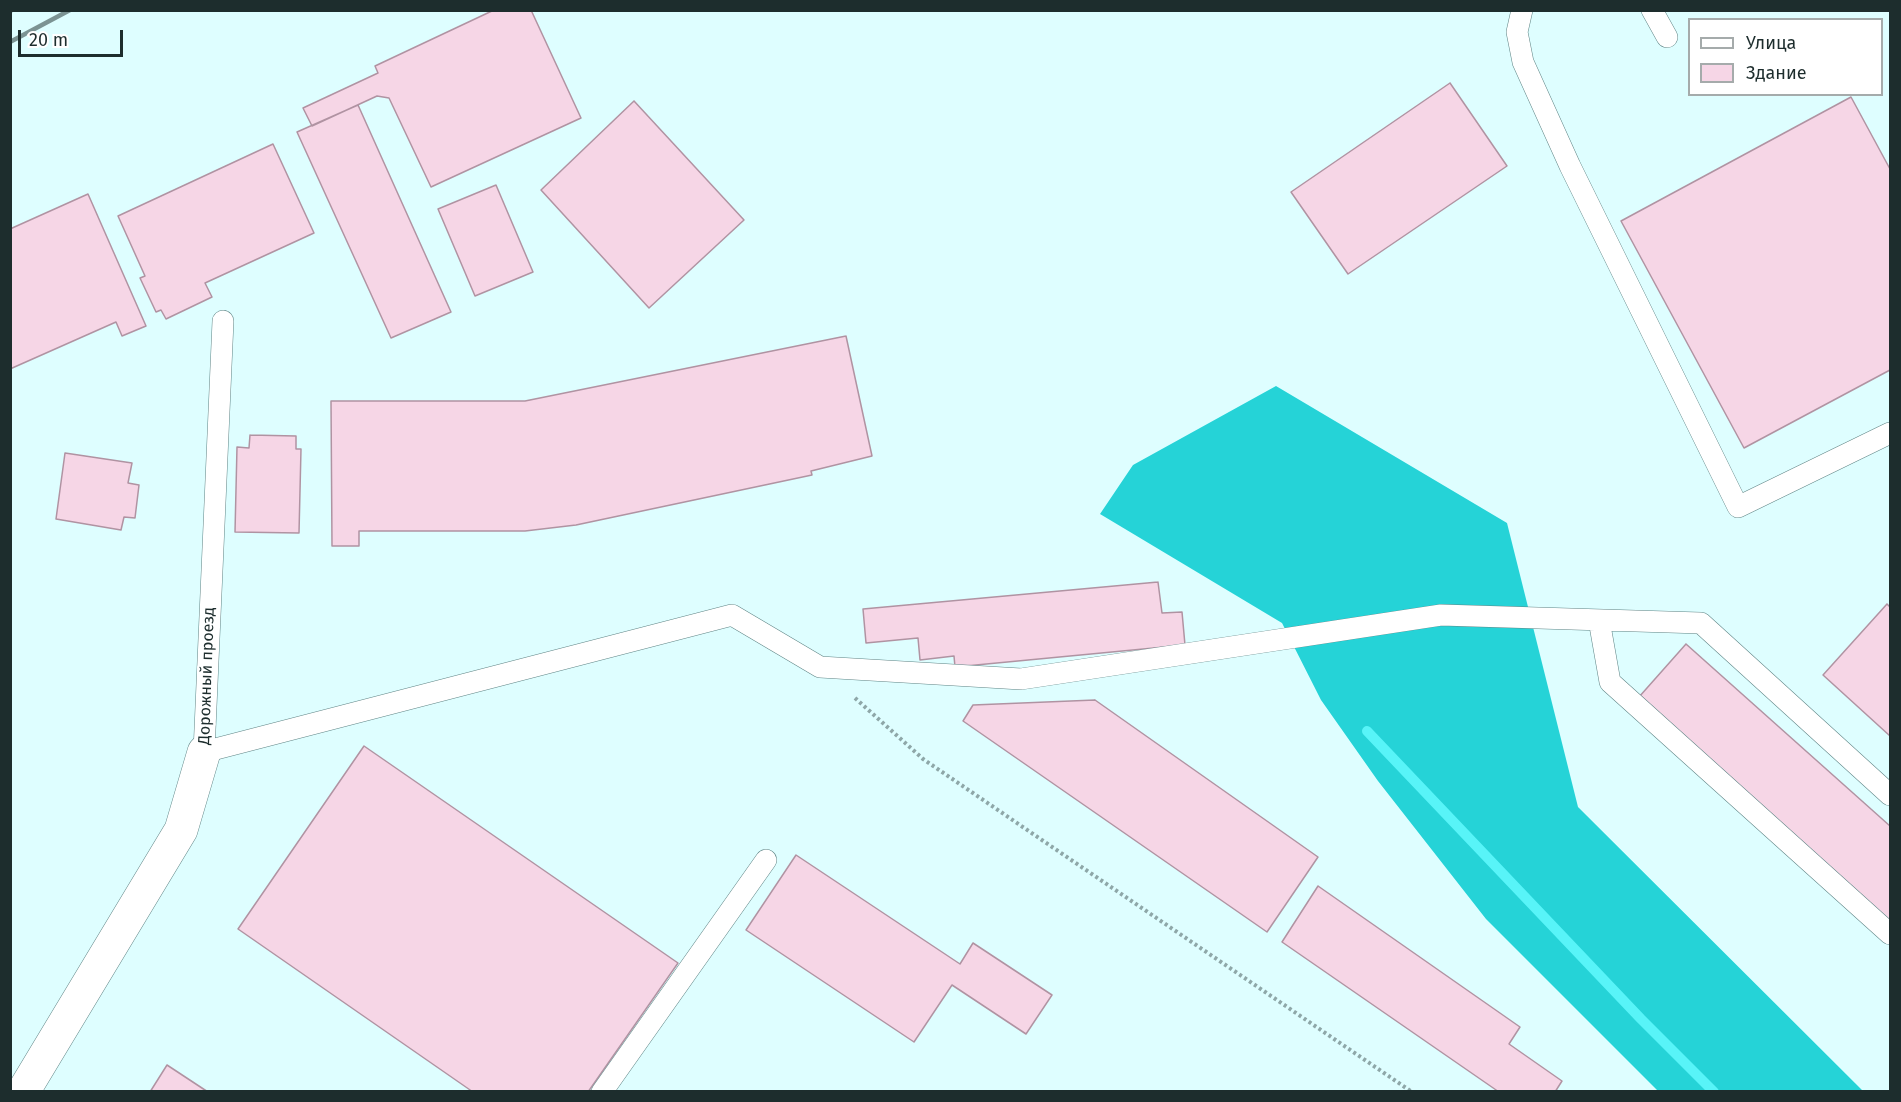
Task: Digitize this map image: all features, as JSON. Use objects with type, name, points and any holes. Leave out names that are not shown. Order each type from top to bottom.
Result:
[{"type":"street","name":"Дорожный проезд","points":[[23,1092],[181,830],[204,752]]},
{"type":"lane","points":[[1522,10],[1517,32],[1523,62],[1575,176],[1738,507],[1890,433]]},
{"type":"lane","points":[[1652,10],[1667,37]]},
{"type":"lane","name":"Дорожный проезд","points":[[204,752],[223,321]]},
{"type":"lane","points":[[204,752],[732,615],[820,667],[1021,679],[1442,615],[1701,623],[1890,795]]},
{"type":"lane","points":[[1599,620],[1610,682],[1890,934]]},
{"type":"lane","points":[[602,1092],[766,860]]},
{"type":"path","points":[[820,667],[923,759],[1412,1092]]},
{"type":"shaded area","points":[[1276,386],[1507,523],[1578,807],[1863,1091],[1658,1091],[1486,919],[1378,781],[1321,700],[1282,623],[1100,514],[1133,465]]},
{"type":"building","points":[[494,10],[531,10],[581,118],[431,187],[389,98],[377,96],[312,126],[303,108],[378,73],[375,66]]},
{"type":"building","points":[[1450,83],[1507,166],[1348,274],[1291,192]]},
{"type":"building","points":[[1851,97],[1890,169],[1890,370],[1744,448],[1621,221]]},
{"type":"building","points":[[634,101],[744,220],[649,308],[541,190]]},
{"type":"building","points":[[358,105],[451,312],[391,338],[297,132]]},
{"type":"building","points":[[273,144],[314,233],[205,283],[212,297],[166,319],[161,310],[156,312],[140,278],[145,276],[118,216]]},
{"type":"building","points":[[496,185],[533,272],[475,296],[438,209]]},
{"type":"building","points":[[88,194],[146,326],[122,336],[116,322],[10,369],[10,229]]},
{"type":"building","points":[[846,336],[872,456],[811,471],[812,475],[576,525],[525,531],[359,531],[359,546],[332,546],[331,401],[525,401]]},
{"type":"building","points":[[250,435],[296,436],[296,449],[301,449],[299,533],[235,532],[237,447],[249,448]]},
{"type":"building","points":[[65,453],[132,463],[128,483],[139,485],[135,518],[124,517],[121,530],[56,519]]},
{"type":"building","points":[[1158,582],[1162,613],[1182,612],[1185,645],[955,667],[954,656],[920,660],[918,638],[866,643],[863,609]]},
{"type":"building","points":[[1887,604],[1890,607],[1890,736],[1823,675]]},
{"type":"building","points":[[1686,644],[1890,826],[1890,921],[1639,697]]},
{"type":"building","points":[[1095,700],[1318,857],[1267,932],[963,721],[973,705]]},
{"type":"building","points":[[364,746],[678,963],[588,1092],[473,1092],[238,929]]},
{"type":"building","points":[[796,855],[960,964],[973,943],[1052,995],[1026,1034],[952,985],[914,1042],[746,930]]},
{"type":"building","points":[[1318,886],[1520,1027],[1509,1044],[1562,1081],[1555,1092],[1499,1092],[1282,942]]},
{"type":"building","points":[[167,1065],[208,1092],[150,1092]]},
{"type":"waterway","points":[[1367,731],[1641,1019],[1714,1092]]},
{"type":"railway","points":[[10,42],[70,10]]}]
